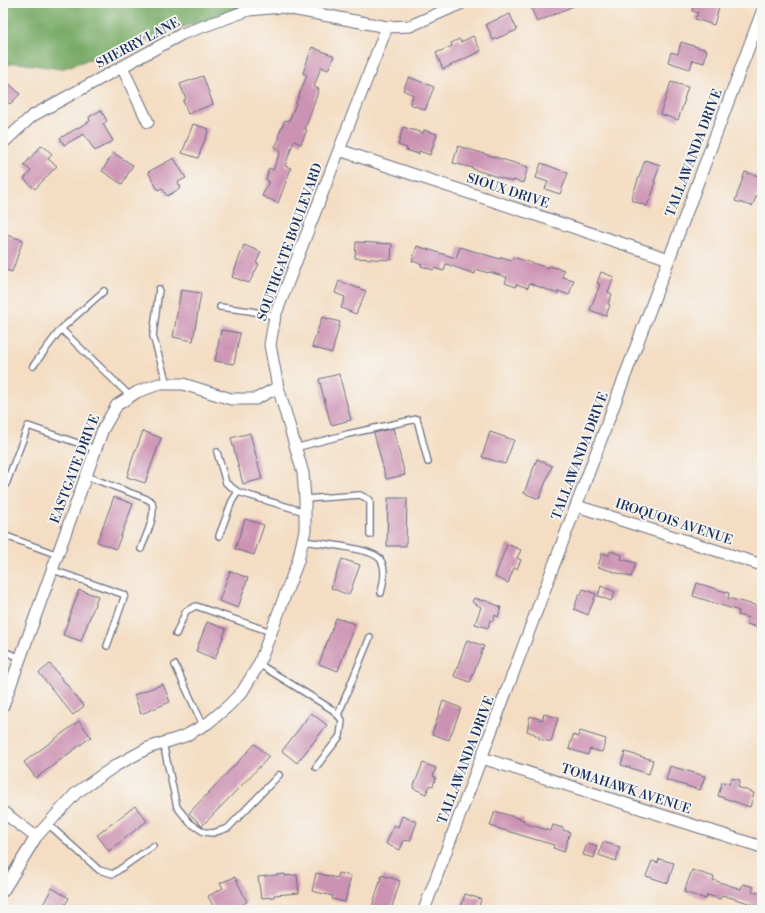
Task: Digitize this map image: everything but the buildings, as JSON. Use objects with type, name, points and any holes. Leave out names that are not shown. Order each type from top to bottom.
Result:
[{"type":"street","name":"SHERRY LANE","points":[[3,143],[32,116],[182,34],[249,10],[281,7],[387,27],[410,26],[462,3]]},
{"type":"street","name":"TALLAWANDA DRIVE","points":[[424,910],[762,12]]},
{"type":"street","name":"SOUTHGATE BOULEVARD","points":[[3,891],[36,837],[76,793],[115,766],[148,748],[185,736],[203,725],[227,707],[242,692],[258,664],[298,561],[305,530],[303,473],[278,387],[270,345],[275,316],[387,27]]},
{"type":"street","points":[[122,67],[148,122]]},
{"type":"street","name":"SIOUX DRIVE","points":[[339,150],[669,259]]},
{"type":"street","name":"EASTGATE DRIVE","points":[[3,706],[103,428],[117,405],[137,392],[159,384],[183,384],[231,399],[256,399],[278,387]]},
{"type":"street","name":"IROQUOIS AVENUE","points":[[577,506],[762,565]]},
{"type":"street","name":"TOMAHAWK AVENUE","points":[[482,758],[762,847]]},
{"type":"street","points":[[3,812],[36,837]]},
{"type":"lane","points":[[159,289],[153,336],[167,384]]},
{"type":"lane","points":[[33,366],[61,329],[104,291]]},
{"type":"lane","points":[[220,307],[275,316]]},
{"type":"lane","points":[[61,329],[130,396]]},
{"type":"lane","points":[[295,448],[348,434],[417,419],[428,462]]},
{"type":"lane","points":[[6,484],[28,426],[96,449]]},
{"type":"lane","points":[[217,452],[226,483],[238,492],[305,512]]},
{"type":"lane","points":[[86,476],[152,502],[153,506],[151,520],[141,549]]},
{"type":"lane","points":[[219,536],[232,501],[238,492]]},
{"type":"lane","points":[[305,499],[360,495],[370,500],[370,535]]},
{"type":"lane","points":[[3,535],[58,555]]},
{"type":"lane","points":[[302,541],[357,549],[372,553],[380,559],[384,570],[381,593]]},
{"type":"lane","points":[[53,570],[125,595],[107,646]]},
{"type":"lane","points":[[176,634],[186,611],[196,606],[271,632]]},
{"type":"lane","points":[[338,715],[370,637]]},
{"type":"lane","points":[[3,651],[21,658]]},
{"type":"lane","points":[[258,664],[334,710],[342,720],[340,736],[316,767]]},
{"type":"lane","points":[[175,665],[203,725]]},
{"type":"lane","points":[[163,743],[177,807],[190,824],[204,832],[213,833],[228,828],[279,775]]},
{"type":"lane","points":[[48,824],[99,870],[113,874],[153,846]]},
{"type":"green space","points":[[3,3],[254,3],[61,69],[18,63],[3,65]]}]
